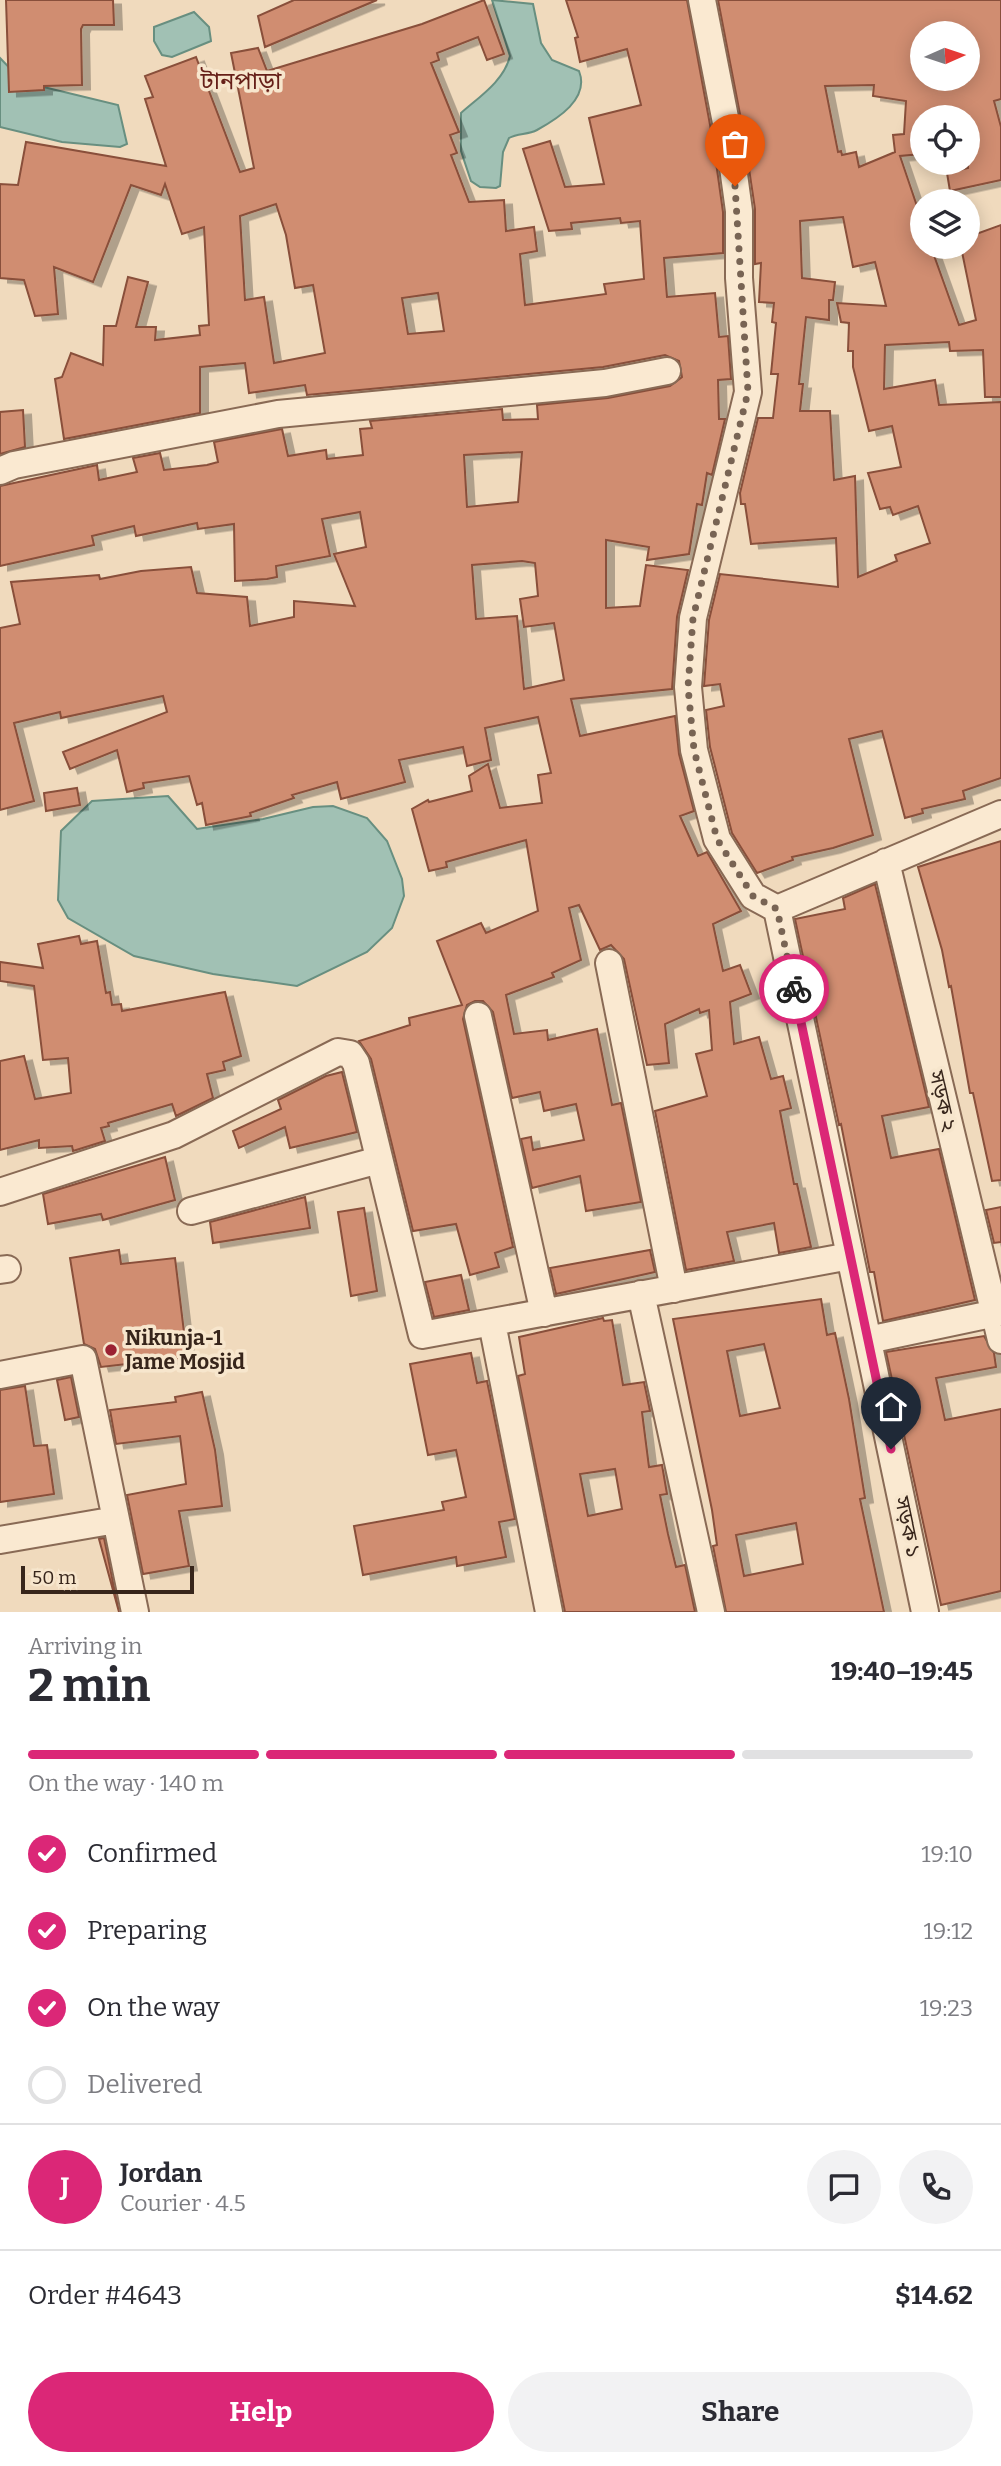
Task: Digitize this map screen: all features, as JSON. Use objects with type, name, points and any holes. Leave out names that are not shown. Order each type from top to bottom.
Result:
[{"type":"street","points":[[702,0],[729,138],[738,211],[739,278],[748,392],[693,618],[688,687],[694,750],[717,839],[753,896],[777,909],[1001,814]]},
{"type":"street","points":[[0,471],[15,465],[278,414],[605,383],[667,371]]},
{"type":"street","name":"সড়ক ২","points":[[886,862],[998,1312],[1001,1340]]},
{"type":"street","name":"সড়ক ১","points":[[777,909],[925,1612]]},
{"type":"street","points":[[609,963],[674,1289]]},
{"type":"street","points":[[478,1016],[544,1313]]},
{"type":"street","points":[[0,1192],[174,1135],[338,1052],[350,1054],[356,1063],[422,1335],[850,1255]]},
{"type":"street","points":[[191,1210],[379,1160]]},
{"type":"street","points":[[641,1294],[711,1612]]},
{"type":"street","points":[[868,1340],[998,1312]]},
{"type":"street","points":[[492,1323],[549,1612]]},
{"type":"street","points":[[0,1376],[83,1359],[135,1612]]},
{"type":"street","points":[[0,1540],[116,1520]]},
{"type":"shaded area","points":[[492,0],[533,4],[541,43],[552,60],[579,71],[581,81],[576,99],[562,114],[534,132],[509,138],[503,152],[500,186],[496,188],[480,187],[471,181],[461,151],[461,113],[497,81],[510,56]]},
{"type":"shaded area","points":[[194,12],[209,27],[211,41],[172,57],[162,55],[154,41],[154,27]]},
{"type":"shaded area","points":[[0,58],[23,82],[118,105],[127,144],[120,147],[62,142],[0,127]]},
{"type":"shaded area","points":[[168,796],[197,829],[263,819],[313,807],[333,806],[367,818],[387,841],[402,879],[404,896],[392,928],[367,952],[297,986],[213,974],[134,956],[68,918],[58,900],[61,831],[92,801]]},
{"type":"building","points":[[6,0],[113,0],[114,25],[83,25],[81,29],[82,85],[44,86],[44,90],[9,92]]},
{"type":"building","points":[[294,0],[377,0],[265,47],[258,16]]},
{"type":"building","points":[[484,0],[504,54],[487,60],[478,37],[437,53],[439,60],[431,63],[459,132],[450,135],[457,153],[451,155],[469,202],[504,200],[506,231],[534,227],[537,251],[520,254],[525,305],[606,294],[604,284],[644,279],[640,221],[621,223],[620,218],[571,223],[572,229],[549,231],[523,149],[550,141],[565,187],[604,184],[589,118],[641,105],[627,49],[580,62],[575,38],[578,37],[566,0],[687,0],[713,141],[723,212],[723,253],[664,258],[667,297],[715,293],[719,337],[728,336],[731,379],[718,380],[719,419],[725,419],[712,475],[707,473],[702,505],[697,504],[689,554],[647,560],[649,547],[606,540],[606,608],[640,606],[646,565],[688,570],[677,617],[672,689],[571,699],[580,736],[675,716],[679,754],[694,811],[680,816],[698,856],[707,852],[741,911],[713,924],[723,971],[740,965],[751,994],[730,1002],[734,1044],[759,1037],[771,1079],[783,1076],[791,1108],[780,1111],[794,1184],[797,1184],[811,1247],[779,1253],[774,1223],[727,1232],[734,1261],[686,1270],[655,1111],[707,1096],[696,1054],[712,1050],[709,1010],[700,1013],[699,1009],[665,1024],[669,1063],[647,1065],[624,959],[611,945],[600,950],[579,905],[569,908],[581,960],[552,973],[554,977],[506,995],[514,1034],[547,1030],[548,1040],[597,1029],[612,1105],[621,1103],[641,1202],[586,1211],[580,1176],[532,1188],[521,1139],[531,1137],[533,1150],[584,1140],[576,1104],[544,1111],[540,1092],[512,1098],[493,1012],[483,1001],[475,1001],[467,1005],[463,1019],[513,1247],[495,1253],[499,1267],[470,1275],[456,1224],[413,1231],[371,1059],[359,1041],[410,1025],[409,1018],[462,1005],[437,941],[481,923],[486,933],[538,911],[526,840],[446,862],[447,867],[429,871],[412,809],[428,800],[429,802],[472,791],[469,776],[488,764],[500,808],[542,803],[538,775],[551,773],[538,717],[485,728],[491,760],[467,766],[463,747],[399,760],[405,782],[341,799],[337,782],[292,795],[294,798],[250,813],[251,816],[206,825],[202,803],[197,805],[189,776],[143,783],[144,788],[127,792],[117,750],[70,769],[63,752],[167,712],[163,696],[61,718],[60,712],[14,723],[34,801],[0,810],[0,628],[20,624],[11,582],[99,575],[100,579],[141,571],[191,567],[197,593],[247,597],[250,626],[294,617],[294,601],[355,606],[334,554],[366,547],[360,512],[322,519],[330,556],[276,566],[277,577],[267,579],[235,581],[234,524],[198,529],[197,523],[136,536],[134,526],[92,536],[94,545],[0,566],[0,486],[97,465],[99,480],[137,472],[133,458],[160,453],[164,470],[207,465],[218,462],[214,442],[282,429],[288,456],[326,450],[327,459],[363,455],[360,429],[372,428],[370,421],[502,409],[503,420],[538,419],[537,405],[608,398],[670,386],[682,377],[679,361],[665,355],[603,367],[307,395],[305,385],[249,393],[245,363],[200,367],[200,413],[64,439],[55,379],[62,377],[71,353],[103,365],[104,326],[116,326],[128,277],[148,282],[136,327],[156,327],[155,340],[200,335],[199,326],[209,325],[204,227],[182,234],[165,184],[161,195],[131,185],[93,282],[54,267],[58,314],[35,316],[24,280],[0,278],[0,184],[18,185],[26,142],[166,166],[145,99],[153,97],[145,76],[196,57],[240,172],[254,168],[231,53],[258,48],[267,71],[422,24]],"holes":[[[276,204],[286,235],[295,288],[313,285],[325,353],[274,363],[264,297],[245,300],[240,216]],[[438,293],[444,331],[408,334],[402,298]],[[522,452],[518,502],[467,507],[464,455]],[[522,561],[535,563],[538,596],[520,599],[524,627],[554,623],[564,680],[524,689],[517,616],[476,619],[472,565]]]},
{"type":"building","points":[[718,0],[1001,0],[1001,99],[994,101],[1001,127],[1001,180],[950,189],[947,175],[980,175],[980,105],[910,105],[910,155],[900,156],[911,189],[910,259],[935,259],[959,325],[976,320],[963,259],[980,259],[980,233],[1001,225],[1001,397],[985,397],[983,350],[950,351],[949,342],[885,345],[884,389],[935,380],[939,405],[1001,402],[1001,778],[963,791],[965,799],[922,809],[923,813],[905,818],[882,731],[849,739],[873,835],[792,857],[793,860],[757,873],[732,833],[710,747],[706,710],[724,706],[720,684],[704,686],[709,620],[720,574],[838,587],[836,538],[751,544],[745,504],[741,504],[740,493],[758,418],[773,418],[778,374],[771,374],[776,323],[772,322],[774,303],[759,302],[761,263],[755,264],[755,209]],"holes":[[[874,85],[873,96],[906,101],[904,134],[893,135],[895,152],[859,167],[856,152],[842,155],[841,151],[838,152],[825,86]],[[843,217],[853,267],[875,262],[886,306],[837,303],[841,322],[849,323],[848,351],[853,351],[853,367],[869,431],[892,426],[901,467],[868,473],[880,509],[890,507],[893,515],[918,506],[930,543],[895,555],[897,561],[858,577],[855,476],[834,480],[830,411],[800,411],[803,384],[799,384],[806,317],[829,320],[829,300],[833,300],[835,282],[802,278],[800,221]]]},
{"type":"building","points":[[23,410],[25,447],[0,454],[0,412]]},
{"type":"building","points":[[77,788],[80,805],[46,811],[44,793]]},
{"type":"building","points":[[1001,841],[1001,1180],[992,1181],[973,1093],[970,1093],[951,986],[949,987],[942,950],[918,867]]},
{"type":"building","points":[[875,884],[929,1107],[882,1116],[891,1158],[939,1149],[975,1300],[883,1321],[874,1272],[870,1272],[841,1124],[839,1125],[795,919],[845,909],[843,898]]},
{"type":"building","points":[[79,936],[81,944],[97,941],[106,993],[110,992],[112,1005],[121,1004],[122,1011],[225,992],[241,1056],[223,1062],[225,1070],[207,1074],[213,1098],[176,1116],[172,1104],[108,1123],[109,1126],[101,1128],[105,1141],[73,1151],[72,1146],[39,1148],[39,1140],[0,1150],[0,1061],[24,1056],[35,1099],[71,1093],[68,1058],[43,1060],[34,986],[0,981],[0,962],[43,968],[38,944]]},
{"type":"building","points":[[342,1072],[357,1132],[290,1148],[285,1127],[239,1148],[233,1131],[281,1109],[278,1100],[326,1076]]},
{"type":"building","points":[[165,1157],[175,1200],[103,1220],[101,1214],[48,1224],[43,1194]]},
{"type":"building","points":[[305,1197],[310,1228],[213,1243],[210,1222]]},
{"type":"building","points":[[1001,1207],[1001,1242],[994,1243],[986,1210]]},
{"type":"building","points":[[364,1208],[377,1291],[351,1296],[338,1212]]},
{"type":"building","points":[[119,1250],[121,1264],[175,1258],[187,1357],[101,1367],[95,1349],[84,1344],[70,1258]]},
{"type":"building","points":[[650,1250],[655,1272],[556,1294],[550,1268]]},
{"type":"building","points":[[461,1275],[469,1310],[434,1317],[425,1282]]},
{"type":"building","points":[[821,1299],[827,1335],[835,1333],[849,1399],[865,1498],[860,1499],[884,1612],[726,1612],[713,1546],[717,1545],[712,1510],[673,1319]],"holes":[[[764,1344],[780,1408],[740,1416],[727,1351]],[[796,1523],[803,1564],[744,1576],[736,1535]]]},
{"type":"building","points":[[603,1318],[604,1321],[612,1320],[623,1385],[644,1382],[650,1411],[642,1412],[649,1467],[662,1465],[667,1494],[660,1495],[668,1534],[676,1567],[685,1565],[695,1612],[565,1612],[518,1376],[525,1374],[519,1337]],"holes":[[[615,1469],[622,1509],[588,1516],[580,1474]]]},
{"type":"building","points":[[984,1336],[994,1353],[996,1367],[936,1378],[945,1420],[1001,1409],[1001,1591],[941,1605],[886,1352]]},
{"type":"building","points":[[471,1353],[477,1383],[487,1381],[515,1519],[499,1522],[506,1557],[457,1566],[456,1557],[363,1575],[354,1526],[444,1510],[442,1502],[466,1497],[456,1450],[428,1455],[410,1364]]},
{"type":"building","points":[[71,1377],[79,1417],[65,1420],[57,1380]]},
{"type":"building","points":[[25,1386],[34,1446],[47,1445],[54,1494],[0,1502],[0,1390]]},
{"type":"building","points":[[202,1392],[215,1450],[222,1506],[179,1511],[189,1566],[143,1574],[127,1495],[186,1484],[180,1436],[116,1444],[110,1410],[176,1402],[175,1397]]},
{"type":"building","points":[[104,1538],[119,1612],[99,1539]]},
{"type":"way so far","points":[[735,186],[748,392],[693,618],[688,687],[694,750],[717,839],[753,896],[777,909],[794,989]]},
{"type":"place","name":"Nikunja-1 Jame Mosjid","points":[[111,1350]]},
{"type":"district","name":"টানপাড়া","points":[[241,81]]},
{"type":"route","points":[[794,989],[891,1449]]}]
